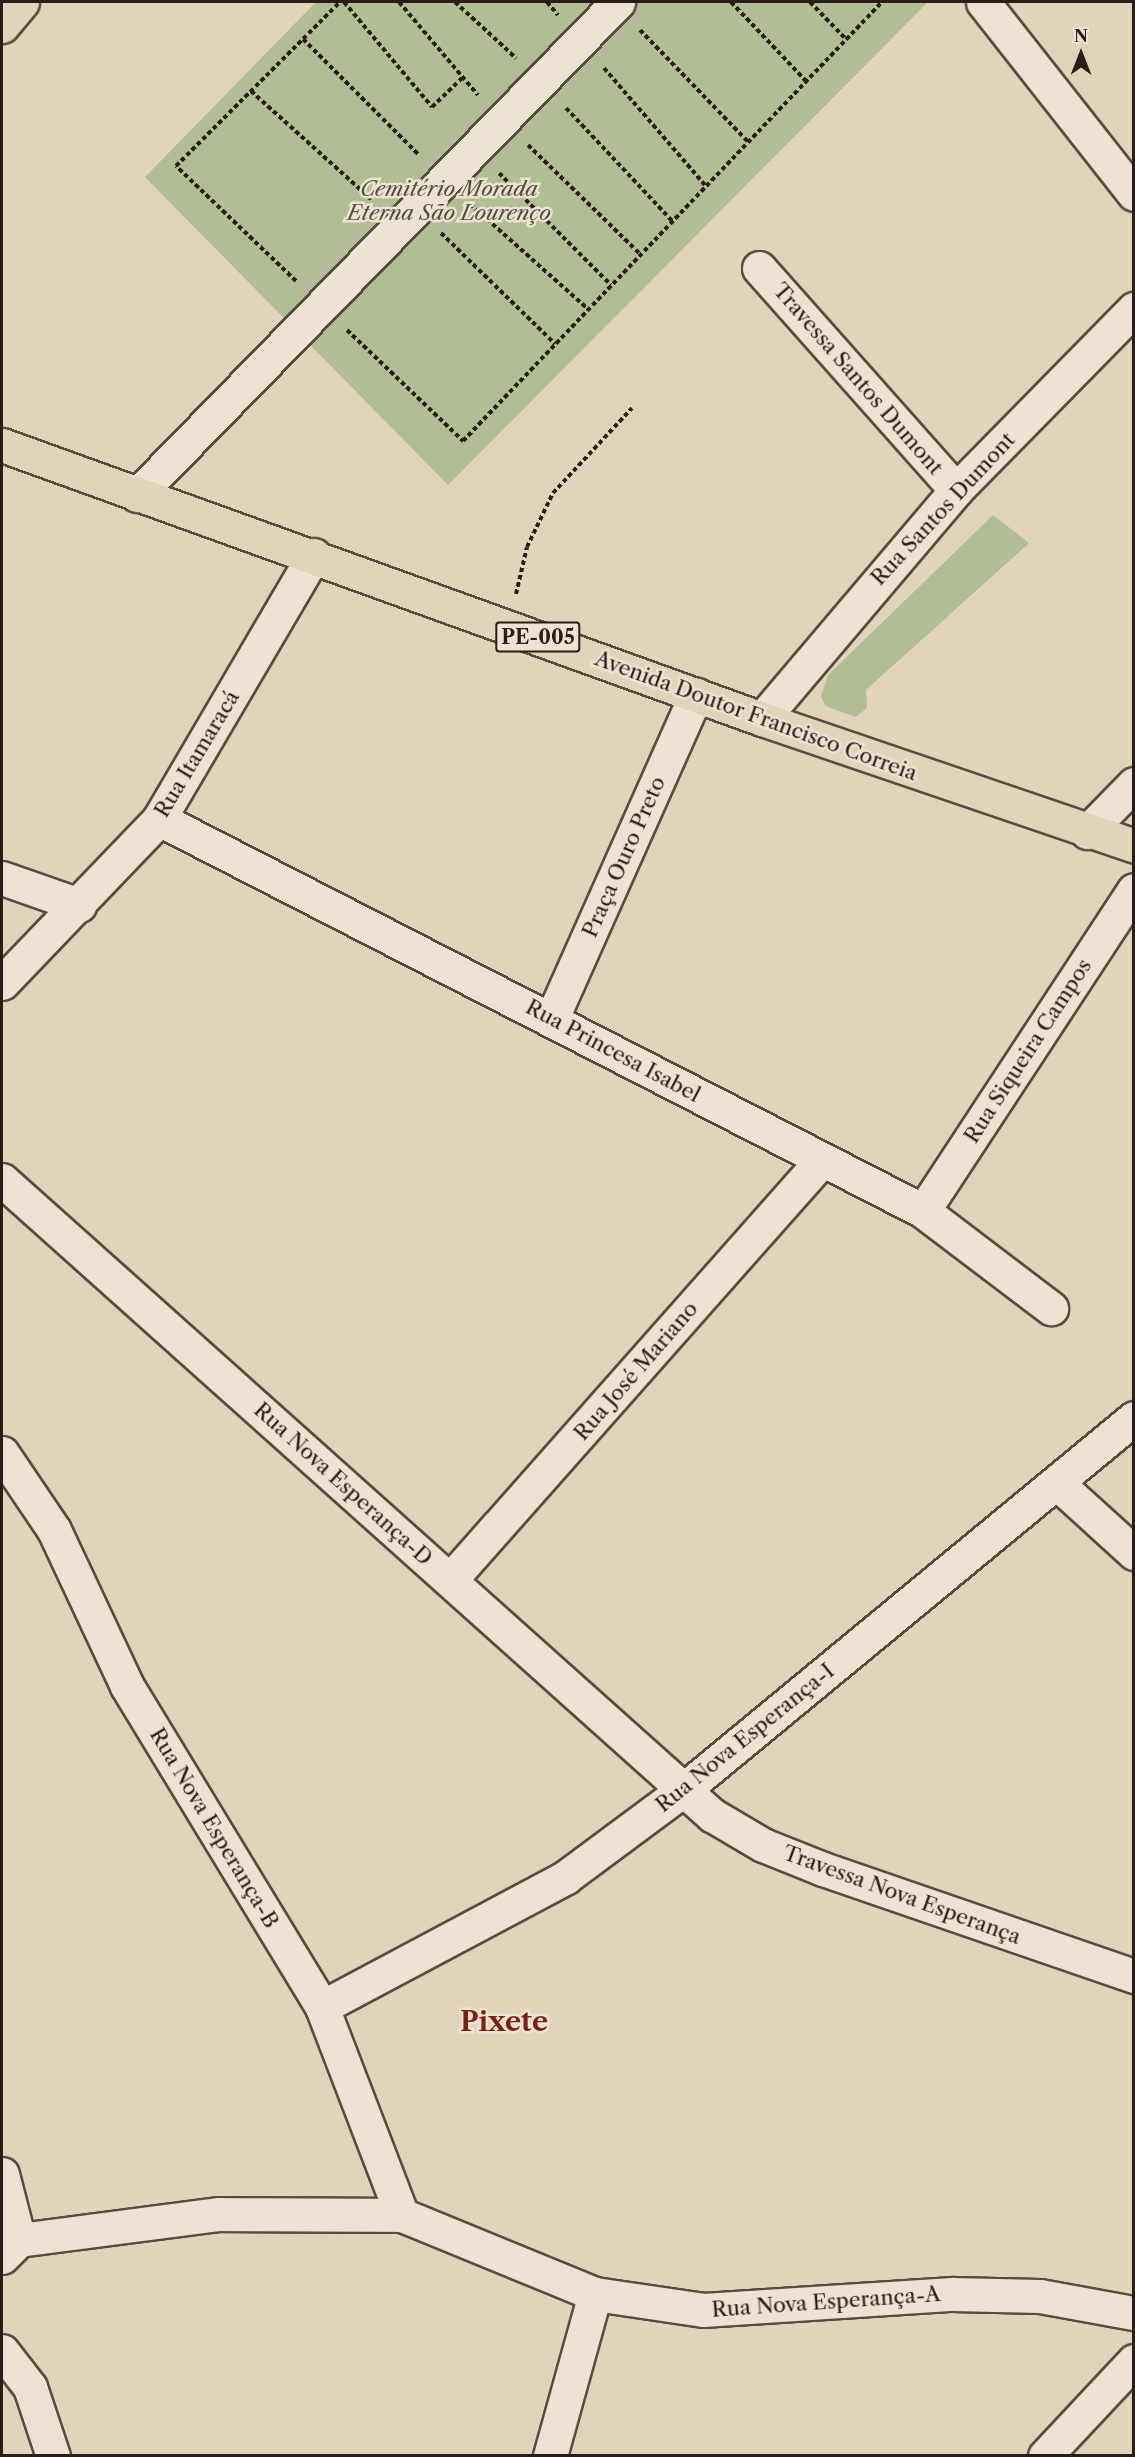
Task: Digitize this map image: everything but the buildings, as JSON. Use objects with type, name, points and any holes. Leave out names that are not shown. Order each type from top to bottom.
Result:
[{"type":"main road","points":[[2,26],[22,2]]},
{"type":"main road","name":"PE-005","points":[[2,445],[137,495],[314,555]]},
{"type":"main road","name":"Avenida Doutor Francisco Correia","points":[[314,555],[762,719],[1134,846]]},
{"type":"street","points":[[986,2],[1134,194]]},
{"type":"street","points":[[137,495],[616,3]]},
{"type":"street","name":"Travessa Santos Dumont","points":[[759,268],[956,490]]},
{"type":"street","name":"Rua Santos Dumont","points":[[762,719],[956,490],[1134,309]]},
{"type":"street","name":"Rua Itamaracá","points":[[2,983],[159,819],[314,555]]},
{"type":"street","name":"Praça Ouro Preto","points":[[552,1018],[696,695]]},
{"type":"street","points":[[1088,832],[1134,784]]},
{"type":"street","name":"Rua Princesa Isabel","points":[[159,819],[552,1018],[821,1161],[923,1211],[1051,1308]]},
{"type":"street","points":[[2,878],[79,905]]},
{"type":"street","name":"Rua Siqueira Campos","points":[[923,1211],[1134,890]]},
{"type":"street","name":"Rua José Mariano","points":[[450,1580],[821,1161]]},
{"type":"street","name":"Rua Nova Esperança-D","points":[[2,1180],[450,1580],[682,1791]]},
{"type":"street","name":"Rua Nova Esperança-I","points":[[322,2007],[566,1877],[682,1791],[1134,1418]]},
{"type":"street","name":"Rua Nova Esperança-B","points":[[2,1453],[54,1530],[127,1686],[322,2007],[402,2215]]},
{"type":"street","points":[[1057,1483],[1134,1553]]},
{"type":"street","name":"Travessa Nova Esperança","points":[[682,1791],[763,1845],[1134,1976]]},
{"type":"street","points":[[2,2177],[10,2248]]},
{"type":"street","name":"Rua Nova Esperança-A","points":[[10,2248],[219,2214],[402,2215],[595,2294],[703,2310],[952,2294],[1040,2296],[1134,2313]]},
{"type":"street","points":[[550,2456],[595,2294]]},
{"type":"street","points":[[2,2350],[30,2387],[53,2456]]},
{"type":"street","points":[[1045,2456],[1134,2361]]},
{"type":"path","points":[[176,166],[342,2],[432,107],[462,78]]},
{"type":"path","points":[[547,2],[706,186]]},
{"type":"path","points":[[731,2],[806,81]]},
{"type":"path","points":[[810,2],[846,39]]},
{"type":"path","points":[[463,441],[882,2]]},
{"type":"path","points":[[616,3],[748,142]]},
{"type":"path","points":[[251,91],[409,218],[555,344]]},
{"type":"path","points":[[475,149],[611,285]]},
{"type":"path","points":[[507,626],[527,547],[553,494],[632,408]]},
{"type":"green space","name":"Cemitério Morada Eterna São Lourenço","points":[[316,2],[928,2],[448,485],[145,177]]},
{"type":"green space","points":[[993,515],[1029,543],[866,690],[867,708],[856,717],[825,706],[821,696],[828,675]]},
{"type":"district","name":"Pixete","points":[[504,2022]]}]
